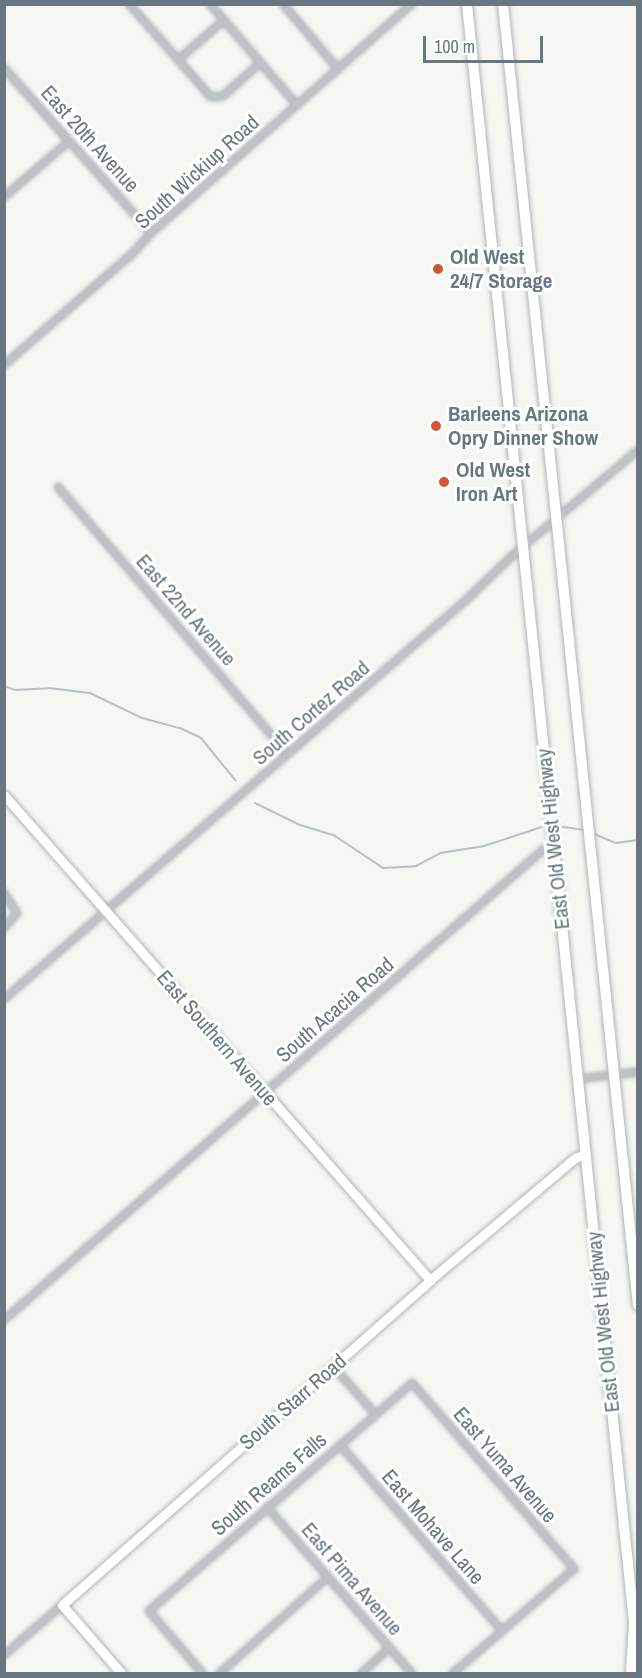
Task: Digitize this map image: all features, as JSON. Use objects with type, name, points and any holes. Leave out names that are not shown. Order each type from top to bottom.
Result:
[{"type":"main road","name":"East Old West Highway","points":[[467,4],[634,1623],[633,1672]]},
{"type":"main road","name":"East Old West Highway","points":[[503,4],[638,1305]]},
{"type":"main road","points":[[627,1554],[638,1594]]},
{"type":"street","points":[[129,4],[211,97],[223,96],[260,63]]},
{"type":"street","points":[[210,4],[297,105]]},
{"type":"street","points":[[283,4],[338,69]]},
{"type":"street","name":"South Wickiup Road","points":[[4,365],[135,252],[151,233],[412,4]]},
{"type":"street","points":[[178,60],[224,20]]},
{"type":"street","name":"East 20th Avenue","points":[[4,68],[151,233]]},
{"type":"street","points":[[4,197],[69,141]]},
{"type":"street","name":"South Cortez Road","points":[[4,999],[638,450]]},
{"type":"street","name":"East 22nd Avenue","points":[[58,487],[288,754]]},
{"type":"street","name":"East Southern Avenue","points":[[4,795],[430,1280]]},
{"type":"street","name":"South Acacia Road","points":[[4,1320],[544,849],[554,846]]},
{"type":"street","points":[[4,893],[17,913],[4,928]]},
{"type":"street","points":[[578,1079],[638,1072]]},
{"type":"street","name":"South Starr Road","points":[[4,1655],[430,1280],[575,1158],[585,1154]]},
{"type":"street","points":[[333,1366],[375,1414]]},
{"type":"street","name":"South Reams Falls","points":[[203,1674],[148,1611],[412,1383]]},
{"type":"street","name":"East Yuma Avenue","points":[[412,1383],[574,1569],[502,1631]]},
{"type":"street","name":"East Mohave Lane","points":[[340,1445],[502,1631]]},
{"type":"street","name":"East Pima Avenue","points":[[267,1507],[412,1674]]},
{"type":"street","points":[[219,1674],[328,1577]]},
{"type":"street","points":[[62,1605],[122,1674]]},
{"type":"street","points":[[452,1674],[502,1631]]},
{"type":"street","points":[[361,1674],[389,1648]]},
{"type":"waterway","points":[[4,686],[15,690],[49,688],[90,693],[142,718],[180,728],[201,738],[236,781]]},
{"type":"waterway","points":[[255,803],[300,825],[335,836],[383,868],[416,866],[440,853],[484,846],[548,825]]},
{"type":"waterway","points":[[557,826],[584,830]]},
{"type":"waterway","points":[[592,833],[616,843],[638,840]]},
{"type":"place","name":"Old West 24/7 Storage","points":[[438,269]]},
{"type":"place","name":"Barleens Arizona Opry Dinner Show","points":[[436,426]]},
{"type":"place","name":"Old West Iron Art","points":[[444,482]]}]
